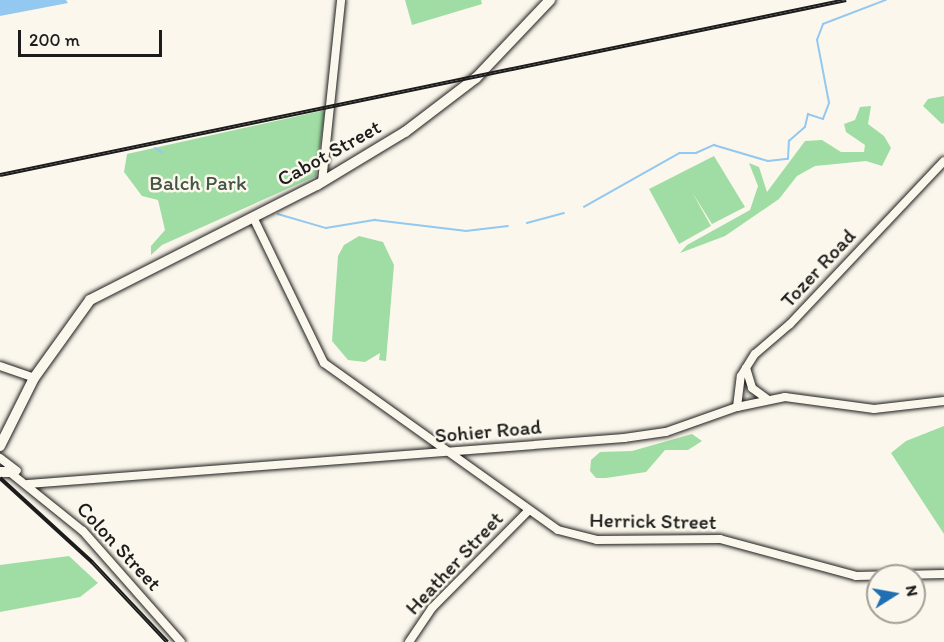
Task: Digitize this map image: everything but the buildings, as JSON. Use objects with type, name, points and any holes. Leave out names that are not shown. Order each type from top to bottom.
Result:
[{"type":"highway","name":"Cabot Street","points":[[0,446],[34,378],[90,300],[322,182],[444,105],[550,0]]},
{"type":"main road","points":[[322,182],[341,0]]},
{"type":"main road","name":"Tozer Road","points":[[746,365],[944,161]]},
{"type":"main road","name":"Herrick Street","points":[[253,217],[318,356],[345,382],[528,511],[583,539],[720,539],[831,571],[871,576],[944,574]]},
{"type":"main road","points":[[746,365],[752,388],[767,399]]},
{"type":"main road","points":[[737,406],[746,365]]},
{"type":"main road","points":[[0,366],[34,378]]},
{"type":"main road","name":"Sohier Road","points":[[26,483],[471,451],[656,434],[737,406],[767,399],[807,397],[891,409],[944,401]]},
{"type":"main road","points":[[418,455],[422,437]]},
{"type":"main road","points":[[465,467],[471,451]]},
{"type":"main road","name":"Colon Street","points":[[0,458],[83,531],[181,642]]},
{"type":"main road","name":"Colon Street","points":[[4,470],[26,483]]},
{"type":"main road","name":"Heather Street","points":[[409,642],[432,608],[528,511]]},
{"type":"green space","points":[[405,0],[481,0],[482,4],[412,25]]},
{"type":"green space","points":[[944,96],[944,123],[942,124],[923,106],[928,99]]},
{"type":"green space","points":[[871,106],[868,124],[884,136],[891,148],[882,166],[866,161],[815,166],[797,176],[779,199],[725,236],[680,253],[687,245],[750,210],[758,186],[749,163],[759,167],[767,192],[805,141],[822,140],[841,152],[864,152],[865,145],[846,132],[844,124],[855,120],[860,107]]},
{"type":"green space","name":"Balch Park","points":[[325,110],[316,176],[162,245],[151,255],[151,246],[165,230],[158,200],[142,196],[124,172],[127,154]]},
{"type":"green space","points":[[714,156],[745,207],[712,224],[692,192],[711,226],[679,244],[649,189]]},
{"type":"green space","points":[[359,236],[383,242],[394,265],[386,361],[379,360],[380,353],[365,362],[348,360],[332,341],[338,256],[344,245]]},
{"type":"green space","points":[[944,426],[944,534],[891,453],[906,441]]},
{"type":"green space","points":[[692,434],[702,441],[688,450],[665,450],[646,472],[596,478],[590,471],[591,460],[600,452],[632,451]]},
{"type":"green space","points":[[69,556],[98,583],[80,597],[0,612],[0,565]]},
{"type":"water","points":[[0,0],[66,0],[68,3],[0,16]]},
{"type":"waterway","points":[[584,207],[680,153],[696,153],[714,145],[768,161],[788,159],[789,141],[805,127],[808,114],[823,119],[829,103],[817,40],[823,24],[886,0]]},
{"type":"waterway","points":[[155,148],[162,152]]},
{"type":"waterway","points":[[527,223],[564,213]]},
{"type":"waterway","points":[[278,214],[326,228],[375,220],[466,231],[508,226]]},
{"type":"railway","points":[[0,175],[846,0]]},
{"type":"railway","points":[[0,478],[92,562],[167,642]]}]
